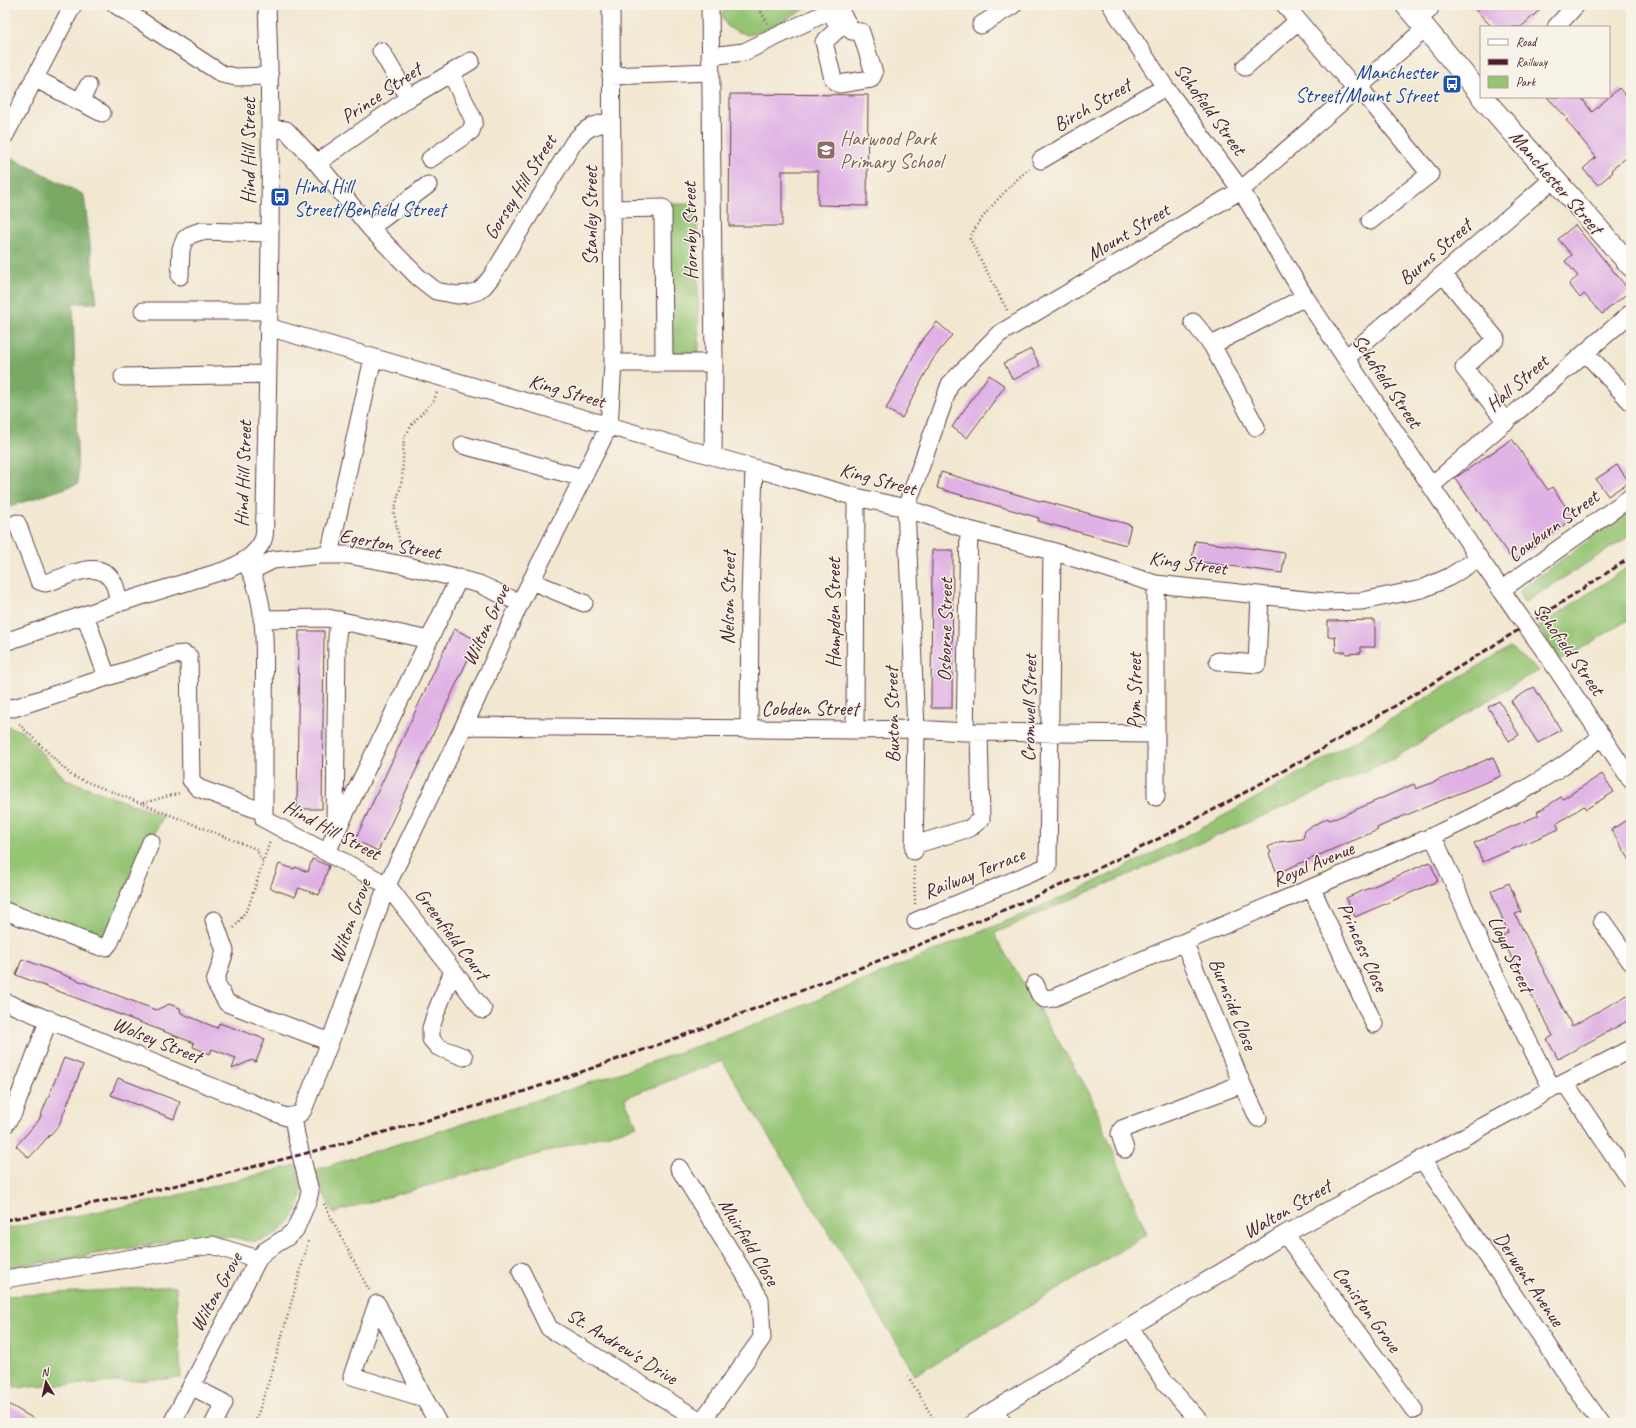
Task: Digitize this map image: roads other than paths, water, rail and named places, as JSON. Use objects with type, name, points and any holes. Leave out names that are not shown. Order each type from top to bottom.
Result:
[{"type":"main road","name":"Manchester Street","points":[[1420,14],[1480,93]]},
{"type":"main road","name":"Manchester Street","points":[[1484,98],[1552,179],[1631,266]]},
{"type":"street","points":[[5,135],[73,5]]},
{"type":"street","points":[[116,5],[222,74],[236,77],[270,76]]},
{"type":"street","name":"Hind Hill Street","points":[[267,5],[270,76],[270,233],[263,539],[248,566],[260,596],[264,643],[264,819],[387,885]]},
{"type":"street","name":"Stanley Street","points":[[609,426],[613,363],[611,5]]},
{"type":"street","name":"Hornby Street","points":[[710,5],[714,363],[713,456]]},
{"type":"street","points":[[981,26],[1013,5]]},
{"type":"street","name":"Schofield Street","points":[[1110,5],[1165,87],[1241,190],[1305,297],[1479,558],[1631,778]]},
{"type":"street","points":[[1285,5],[1358,88],[1430,174],[1370,221]]},
{"type":"street","points":[[1557,26],[1576,5]]},
{"type":"street","points":[[611,76],[710,64],[744,52],[837,8]]},
{"type":"street","name":"Mount Street","points":[[906,508],[950,384],[999,334],[1241,190],[1358,88],[1420,14]]},
{"type":"street","points":[[1245,67],[1298,21]]},
{"type":"street","points":[[381,51],[409,98]]},
{"type":"street","name":"Prince Street","points":[[317,163],[409,98],[471,61]]},
{"type":"street","points":[[430,159],[471,131],[474,121],[452,73]]},
{"type":"street","points":[[34,78],[102,114]]},
{"type":"street","points":[[80,102],[88,86]]},
{"type":"street","name":"Birch Street","points":[[1041,160],[1165,87]]},
{"type":"street","name":"Gorsey Hill Street","points":[[370,228],[418,278],[436,291],[457,295],[478,291],[492,276],[574,142],[592,125],[612,122]]},
{"type":"street","points":[[270,128],[286,130],[317,163],[370,228],[428,185]]},
{"type":"street","name":"Burns Street","points":[[1346,358],[1552,179]]},
{"type":"street","points":[[612,210],[663,208],[664,362]]},
{"type":"street","points":[[180,276],[181,249],[185,239],[190,235],[201,231],[270,233]]},
{"type":"street","points":[[1443,274],[1496,339],[1464,368],[1506,422]]},
{"type":"street","points":[[1212,346],[1305,297]]},
{"type":"street","name":"King Street","points":[[143,311],[268,319],[373,358],[856,497],[906,508],[969,530],[1052,551],[1156,584],[1324,602],[1362,601],[1422,589],[1449,577],[1479,558]]},
{"type":"street","name":"Hall Street","points":[[1431,486],[1631,313]]},
{"type":"street","points":[[1193,322],[1212,346],[1256,427]]},
{"type":"street","points":[[1586,353],[1631,402]]},
{"type":"street","points":[[330,555],[373,358]]},
{"type":"street","points":[[613,363],[714,363]]},
{"type":"street","points":[[123,377],[267,374]]},
{"type":"street","name":"Wilton Grove","points":[[172,1423],[258,1259],[265,1251],[295,1230],[305,1208],[310,1191],[296,1136],[293,1116],[298,1115],[303,1110],[330,1042],[387,885],[464,726],[520,603],[609,426]]},
{"type":"street","points":[[463,445],[583,478]]},
{"type":"street","name":"Nelson Street","points":[[748,729],[754,468]]},
{"type":"street","name":"Hampden Street","points":[[855,730],[856,497]]},
{"type":"street","name":"Cowburn Street","points":[[1501,590],[1631,497]]},
{"type":"street","name":"Buxton Street","points":[[906,508],[916,729],[914,848]]},
{"type":"street","points":[[18,523],[39,581],[45,583],[92,568],[100,569],[104,571],[113,582],[119,603]]},
{"type":"street","name":"Osborne Street","points":[[914,848],[970,828],[981,819],[972,732],[969,530]]},
{"type":"street","name":"Cromwell Street","points":[[1048,866],[1052,551]]},
{"type":"street","name":"Egerton Street","points":[[5,642],[119,603],[229,569],[273,560],[330,555],[348,555],[404,565],[459,578],[480,584],[520,603]]},
{"type":"street","points":[[327,853],[459,578]]},
{"type":"street","points":[[531,581],[584,603]]},
{"type":"street","name":"Pym Street","points":[[1156,584],[1156,797]]},
{"type":"street","points":[[1218,661],[1258,664],[1260,595]]},
{"type":"street","points":[[85,615],[107,677]]},
{"type":"street","points":[[262,619],[328,618],[429,640]]},
{"type":"street","points":[[335,834],[337,637],[339,620]]},
{"type":"street","points":[[10,714],[14,708],[174,655],[184,654],[189,657],[191,780],[198,788],[264,812]]},
{"type":"street","name":"Cobden Street","points":[[464,726],[855,730],[916,729],[972,732],[1156,734]]},
{"type":"street","name":"Royal Avenue","points":[[1035,984],[1040,995],[1045,999],[1053,998],[1312,889],[1495,807],[1526,790],[1590,746],[1602,736]]},
{"type":"street","name":"Lloyd Street","points":[[1433,836],[1485,954],[1558,1086],[1631,1181]]},
{"type":"street","points":[[5,911],[101,948],[106,947],[110,942],[150,842]]},
{"type":"street","name":"Railway Terrace","points":[[916,921],[1048,866]]},
{"type":"street","name":"Greenfield Court","points":[[387,885],[483,1010]]},
{"type":"street","name":"Princess Close","points":[[1312,889],[1374,1024]]},
{"type":"street","points":[[214,920],[225,951],[215,982],[228,1004],[330,1042]]},
{"type":"street","points":[[1602,922],[1631,962]]},
{"type":"street","name":"Burnside Close","points":[[1184,942],[1242,1084],[1258,1118]]},
{"type":"street","points":[[453,971],[436,1012],[431,1028],[431,1039],[438,1047],[464,1057]]},
{"type":"street","name":"Wolsey Street","points":[[5,1002],[286,1116],[293,1116]]},
{"type":"street","points":[[5,1125],[13,1113],[49,1019]]},
{"type":"street","name":"Walton Street","points":[[973,1423],[999,1416],[1130,1327],[1285,1234],[1558,1086],[1630,1051]]},
{"type":"street","points":[[1124,1148],[1120,1134],[1122,1129],[1242,1084]]},
{"type":"street","name":"Derwent Avenue","points":[[1422,1159],[1601,1423]]},
{"type":"street","name":"Muirfield Close","points":[[679,1168],[760,1299],[762,1338],[703,1422]]},
{"type":"street","name":"Coniston Grove","points":[[1285,1234],[1414,1410]]},
{"type":"street","points":[[5,1279],[212,1245],[258,1259]]},
{"type":"street","name":"St. Andrew's Drive","points":[[521,1271],[549,1328],[703,1422]]},
{"type":"street","points":[[424,1398],[352,1376],[377,1304],[438,1423]]},
{"type":"street","points":[[1130,1327],[1163,1380],[1202,1423]]},
{"type":"street","points":[[191,1386],[224,1403],[214,1423]]},
{"type":"railway","points":[[5,1220],[146,1192],[239,1170],[331,1147],[493,1101],[699,1030],[932,940],[1064,884],[1107,864],[1172,832],[1236,797],[1322,749],[1439,679],[1555,607],[1631,557]]},
{"type":"place","name":"Manchester Street/Mount Street","points":[[1452,84]]},
{"type":"place","name":"Harwood Park Primary School","points":[[826,150]]},
{"type":"place","name":"Hind Hill Street/Benfield Street","points":[[280,197]]}]
